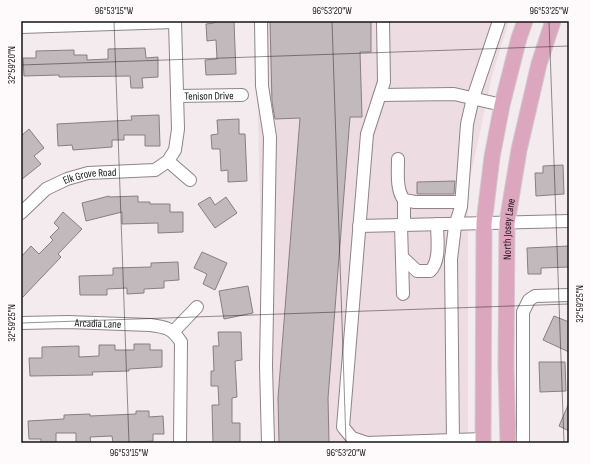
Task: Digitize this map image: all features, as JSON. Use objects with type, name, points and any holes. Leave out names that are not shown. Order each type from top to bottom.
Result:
[{"type":"main road","name":"North Josey Lane","points":[[483,441],[484,223],[492,157],[502,105],[519,38],[525,21]]},
{"type":"main road","name":"North Josey Lane","points":[[508,443],[506,365],[507,223],[519,150],[540,64],[553,21]]},
{"type":"street","points":[[261,21],[262,86],[270,137],[266,366],[268,443]]},
{"type":"street","points":[[384,21],[384,82],[367,134],[343,427],[352,438],[367,443],[483,441]]},
{"type":"street","points":[[454,441],[452,265],[456,224],[461,202],[467,124],[473,98],[499,21]]},
{"type":"street","points":[[21,27],[175,22],[178,129],[175,150],[168,161],[190,180]]},
{"type":"street","points":[[380,95],[454,94],[502,105]]},
{"type":"street","name":"Tenison Drive","points":[[177,96],[242,95]]},
{"type":"street","points":[[398,159],[399,191],[400,196],[404,200],[416,202],[461,202]]},
{"type":"street","name":"Elk Grove Road","points":[[21,213],[46,189],[67,179],[88,173],[155,170],[168,161]]},
{"type":"street","points":[[403,294],[402,257],[404,200]]},
{"type":"street","points":[[359,226],[569,221]]},
{"type":"street","points":[[402,257],[413,268],[420,272],[430,271],[435,265],[437,258],[437,224]]},
{"type":"street","points":[[435,265],[452,265]]},
{"type":"street","points":[[523,443],[523,312],[529,300],[535,296],[569,295]]},
{"type":"street","points":[[180,443],[181,342],[174,331],[197,307]]},
{"type":"street","name":"Arcadia Lane","points":[[21,323],[68,322],[150,325],[163,326],[174,331]]},
{"type":"shaded area","points":[[256,21],[509,21],[492,76],[468,188],[468,443],[265,443]]},
{"type":"building","points":[[214,21],[234,21],[236,74],[206,75],[205,60],[217,59],[216,40],[207,41],[206,24],[214,23]]},
{"type":"building","points":[[270,21],[371,21],[371,52],[360,52],[362,117],[350,117],[328,398],[329,443],[279,443],[278,398],[300,118],[275,119],[272,102]]},
{"type":"building","points":[[145,48],[146,58],[158,57],[158,77],[142,78],[143,88],[131,88],[130,76],[24,76],[23,58],[36,58],[36,51],[74,50],[74,55],[87,55],[87,60],[108,59],[108,49]]},
{"type":"building","points":[[159,115],[160,146],[145,146],[145,135],[124,135],[124,140],[112,140],[112,147],[73,150],[72,145],[58,146],[57,124],[132,120],[131,116]]},
{"type":"building","points":[[239,119],[239,134],[245,134],[247,181],[228,182],[228,170],[221,171],[220,149],[212,149],[211,135],[218,134],[217,120]]},
{"type":"building","points":[[29,129],[44,148],[34,156],[41,164],[21,180],[21,136]]},
{"type":"building","points":[[563,165],[564,194],[536,196],[535,173],[543,173],[543,166]]},
{"type":"building","points":[[455,181],[454,194],[417,194],[417,182]]},
{"type":"building","points":[[109,196],[138,196],[138,202],[150,202],[150,204],[170,204],[170,212],[183,212],[183,232],[158,233],[158,223],[122,224],[122,212],[86,221],[82,203]]},
{"type":"building","points":[[210,197],[215,205],[226,197],[237,213],[215,228],[198,204]]},
{"type":"building","points":[[63,212],[82,229],[58,254],[61,257],[21,299],[21,257],[31,246],[39,254],[53,240],[50,237],[59,228],[54,223]]},
{"type":"building","points":[[569,246],[569,267],[541,268],[541,274],[528,274],[527,248]]},
{"type":"building","points":[[202,252],[227,263],[215,290],[203,284],[207,274],[194,268]]},
{"type":"building","points":[[178,262],[179,280],[164,281],[164,288],[144,289],[144,293],[127,294],[127,288],[107,289],[107,295],[80,295],[79,276],[113,275],[113,268],[151,267],[151,263]]},
{"type":"building","points":[[248,286],[253,313],[224,319],[219,291]]},
{"type":"building","points":[[554,316],[569,322],[569,352],[543,340]]},
{"type":"building","points":[[218,332],[241,332],[242,360],[235,361],[237,397],[232,398],[232,423],[240,423],[240,443],[213,443],[212,405],[219,405],[218,386],[211,386],[211,371],[214,371],[213,346],[219,346]]},
{"type":"building","points":[[134,344],[150,344],[150,350],[162,350],[162,367],[129,369],[129,371],[92,372],[93,375],[30,376],[29,358],[42,358],[42,347],[79,346],[79,357],[99,356],[99,345],[115,345],[115,350],[134,350]]},
{"type":"building","points":[[539,362],[565,362],[566,391],[540,392]]},
{"type":"building","points":[[569,403],[569,431],[559,426]]},
{"type":"building","points":[[136,411],[149,411],[149,417],[163,416],[164,434],[153,434],[153,441],[113,443],[112,436],[90,437],[91,443],[76,443],[76,433],[56,433],[56,443],[41,443],[41,439],[29,439],[28,421],[64,419],[64,415],[90,414],[90,416],[136,414]]}]
